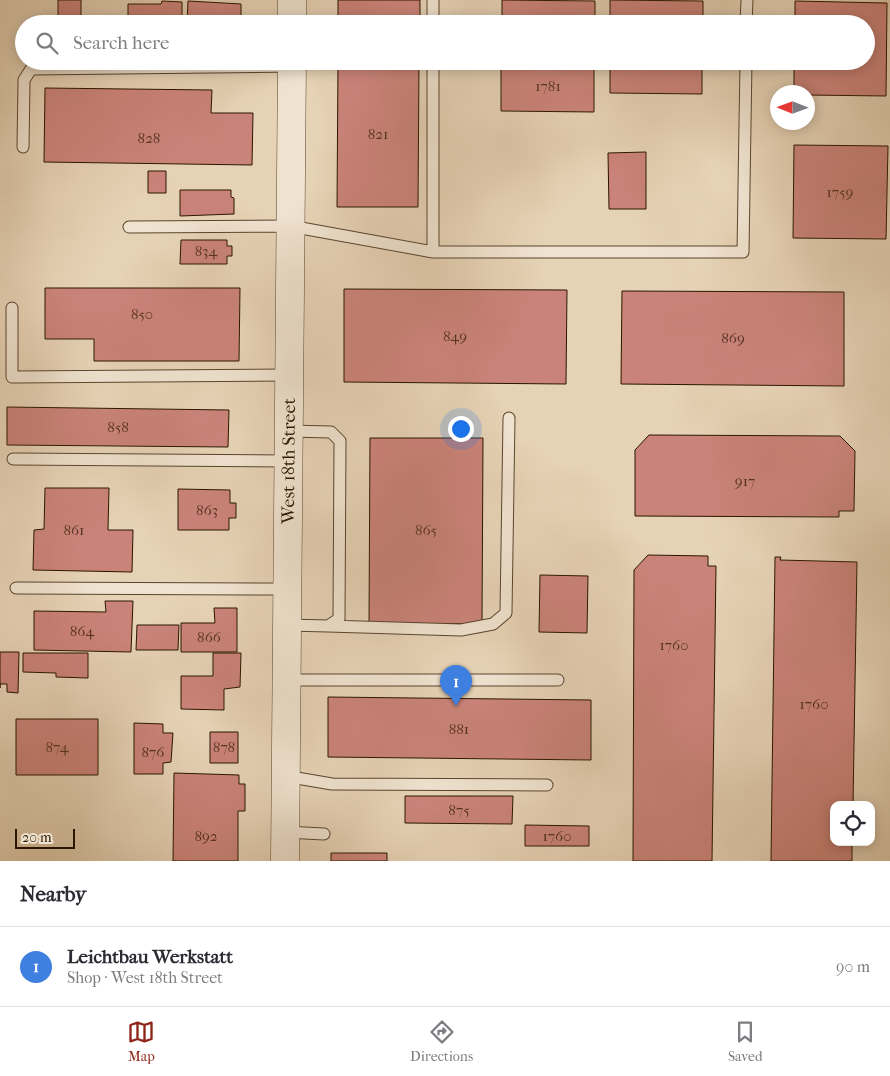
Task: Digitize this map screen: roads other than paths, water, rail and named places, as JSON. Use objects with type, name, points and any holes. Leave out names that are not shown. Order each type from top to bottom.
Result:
[{"type":"street","points":[[292,0],[292,15]]},
{"type":"street","name":"West 18th Street","points":[[285,861],[292,70]]},
{"type":"lane","points":[[433,0],[433,15]]},
{"type":"lane","points":[[746,15],[747,0]]},
{"type":"lane","points":[[22,147],[24,80],[30,70]]},
{"type":"lane","points":[[433,70],[433,252]]},
{"type":"lane","points":[[129,227],[290,226],[433,252],[743,252],[746,70]]},
{"type":"lane","points":[[12,308],[12,377],[289,375]]},
{"type":"lane","points":[[287,625],[461,630],[493,624],[506,613],[509,418]]},
{"type":"lane","points":[[288,432],[331,432],[340,441],[339,619],[328,626]]},
{"type":"lane","points":[[13,459],[288,461]]},
{"type":"lane","points":[[16,588],[287,589]]},
{"type":"lane","points":[[286,680],[558,680]]},
{"type":"lane","points":[[286,776],[332,784],[547,785]]},
{"type":"lane","points":[[285,832],[324,834]]},
{"type":"place","name":"Leichtbau Werkstatt","points":[[456,706]]}]
